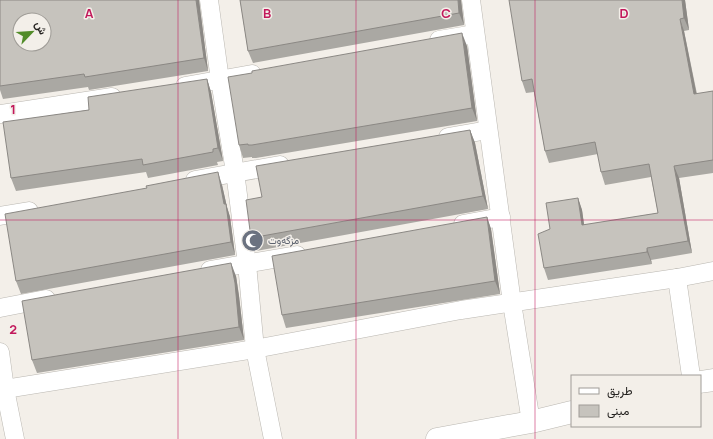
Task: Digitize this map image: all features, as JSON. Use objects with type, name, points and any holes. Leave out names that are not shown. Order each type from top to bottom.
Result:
[{"type":"street","points":[[209,0],[247,264],[255,349],[273,439]]},
{"type":"street","points":[[471,0],[512,303],[531,422]]},
{"type":"street","points":[[421,44],[475,34]]},
{"type":"street","points":[[172,88],[266,72]]},
{"type":"street","points":[[0,114],[126,95]]},
{"type":"street","points":[[435,139],[488,130]]},
{"type":"street","points":[[180,183],[234,172],[296,162]]},
{"type":"street","points":[[0,216],[47,208]]},
{"type":"street","points":[[447,227],[501,217]]},
{"type":"street","points":[[193,273],[316,251]]},
{"type":"street","points":[[5,389],[255,349],[461,310],[713,272]]},
{"type":"street","points":[[677,278],[691,375]]},
{"type":"street","points":[[0,308],[62,297]]},
{"type":"street","points":[[0,352],[5,389],[16,439]]},
{"type":"street","points":[[701,382],[713,380]]},
{"type":"street","points":[[437,439],[531,422],[571,412]]},
{"type":"building","points":[[0,0],[196,0],[204,58],[85,77],[84,74],[0,86]]},
{"type":"building","points":[[240,0],[458,0],[459,13],[248,51]]},
{"type":"building","points":[[509,0],[682,0],[684,18],[680,19],[694,94],[713,91],[713,160],[674,166],[688,241],[647,248],[647,252],[544,268],[538,234],[550,229],[546,203],[578,198],[582,225],[658,213],[649,164],[601,172],[595,142],[545,151],[532,79],[522,81]]},
{"type":"building","points":[[462,33],[472,108],[252,145],[239,145],[228,77],[252,73],[252,71]]},
{"type":"building","points":[[207,79],[218,148],[213,149],[213,152],[143,165],[142,159],[11,178],[3,122],[89,110],[88,97]]},
{"type":"building","points":[[470,130],[483,196],[251,238],[246,200],[262,197],[256,166]]},
{"type":"building","points":[[218,172],[224,204],[226,204],[231,242],[16,281],[5,214],[147,188],[146,186]]},
{"type":"building","points":[[487,217],[495,281],[282,315],[272,256]]},
{"type":"building","points":[[231,263],[235,283],[239,327],[32,360],[22,301]]},
{"type":"place","name":"مزگەوت","points":[[252,240]]}]
